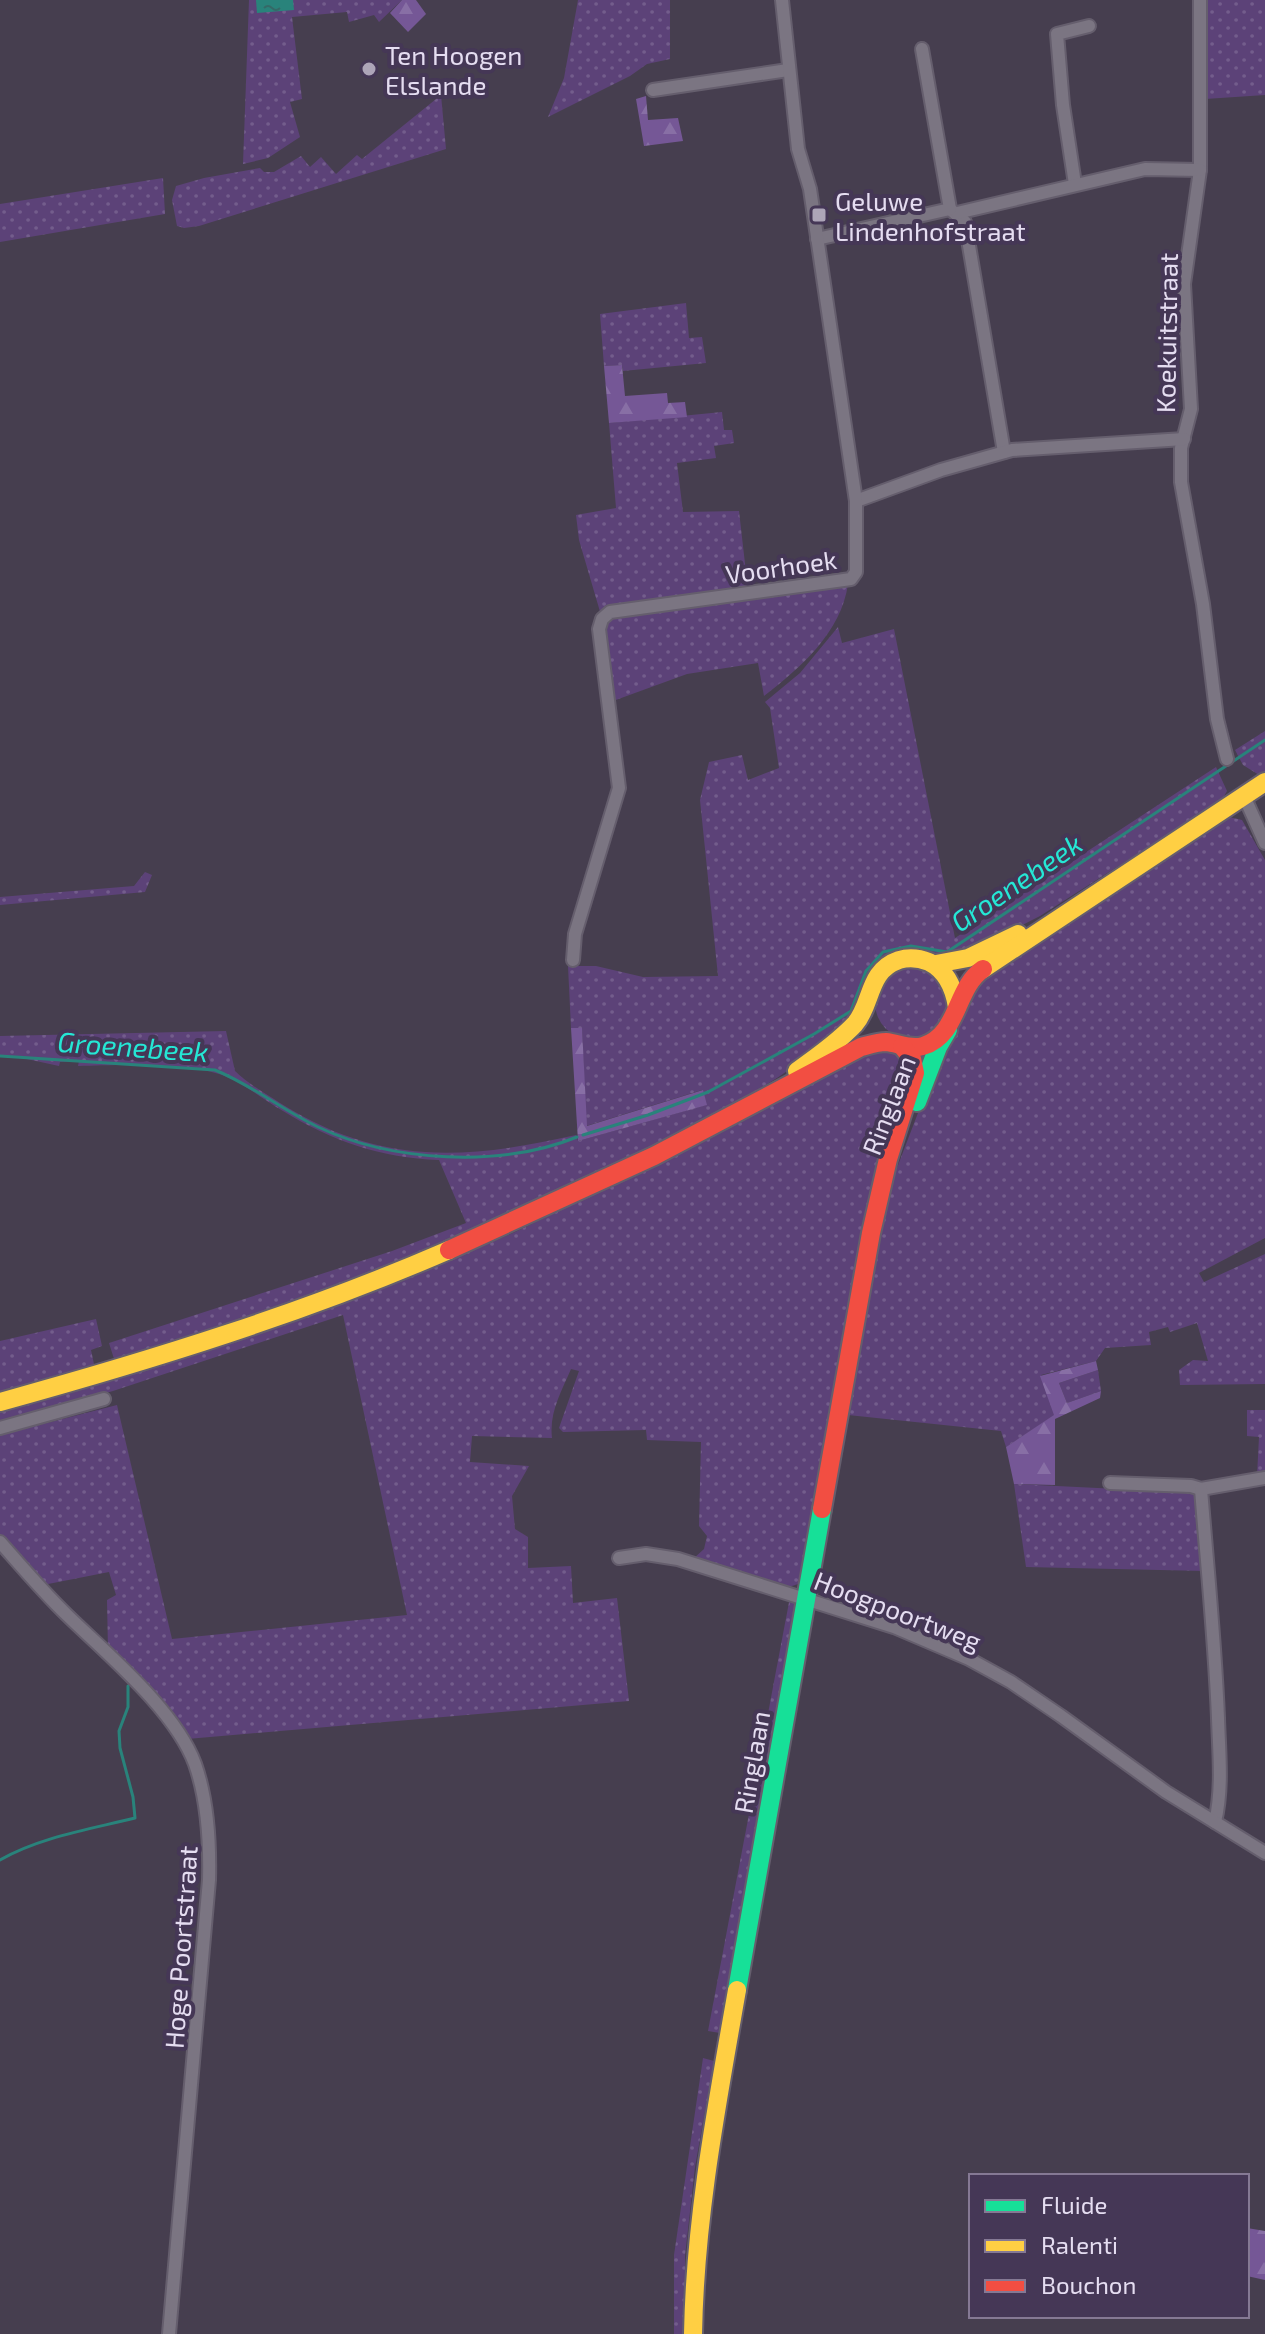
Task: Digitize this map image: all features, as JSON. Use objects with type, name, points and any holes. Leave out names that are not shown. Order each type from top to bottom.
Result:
[{"type":"main road","points":[[740,1111],[803,1067],[860,1017],[873,981],[882,969],[896,961],[911,958],[936,964],[968,958],[1091,896],[1265,782]]},
{"type":"main road","name":"Ringlaan","points":[[878,1201],[938,1047],[965,987],[976,974],[1091,896]]},
{"type":"main road","points":[[0,1402],[110,1373],[201,1344],[420,1263],[586,1190],[767,1099],[861,1047],[877,1042],[920,1047],[936,1041],[953,1019],[956,994],[951,979],[936,964]]},
{"type":"main road","points":[[868,995],[872,1023],[881,1035],[897,1045]]},
{"type":"main road","name":"Ringlaan","points":[[693,2334],[695,2257],[708,2153],[878,1201],[915,1073],[912,1059],[897,1045]]},
{"type":"street","name":"Voorhoek","points":[[573,960],[575,934],[619,788],[599,629],[602,619],[610,612],[851,579],[856,572],[856,501],[810,189],[798,149],[782,0]]},
{"type":"street","name":"Koekuitstraat","points":[[1200,0],[1200,170],[1184,284],[1191,409],[1184,439],[1181,482],[1203,604],[1217,719],[1227,759]]},
{"type":"street","points":[[1075,184],[1063,105],[1057,34],[1089,26]]},
{"type":"street","points":[[922,49],[954,211],[965,222],[1004,452]]},
{"type":"street","points":[[653,90],[788,70]]},
{"type":"street","points":[[817,239],[1145,169],[1200,170]]},
{"type":"street","points":[[856,501],[941,470],[1004,452],[1184,439]]},
{"type":"street","points":[[1244,796],[1265,843]]},
{"type":"street","points":[[0,1428],[104,1399]]},
{"type":"street","points":[[1110,1483],[1201,1489],[1265,1478]]},
{"type":"street","points":[[1201,1489],[1216,1657],[1220,1765],[1219,1806],[1215,1822]]},
{"type":"street","name":"Hoge Poortstraat","points":[[0,1542],[173,1726],[191,1755],[203,1792],[210,1841],[209,1880],[169,2334]]},
{"type":"street","name":"Hoogpoortweg","points":[[619,1558],[646,1554],[678,1559],[894,1627],[969,1659],[1011,1682],[1166,1792],[1265,1853]]},
{"type":"shaded area","points":[[249,0],[402,0],[379,22],[374,15],[349,22],[347,12],[292,17],[302,99],[290,102],[300,137],[268,158],[243,164]]},
{"type":"shaded area","points":[[578,0],[670,0],[670,59],[647,64],[630,76],[548,117],[564,78]]},
{"type":"shaded area","points":[[1204,0],[1265,0],[1265,95],[1205,99]]},
{"type":"shaded area","points":[[441,95],[446,149],[199,226],[177,226],[172,200],[176,186],[260,168],[264,172],[274,172],[301,156],[310,167],[321,157],[336,174],[357,155],[362,159]]},
{"type":"shaded area","points":[[163,178],[165,214],[0,242],[0,204]]},
{"type":"shaded area","points":[[686,303],[689,338],[702,337],[706,363],[623,371],[622,365],[604,366],[600,314]]},
{"type":"shaded area","points":[[722,412],[724,430],[732,430],[734,443],[714,446],[716,458],[677,463],[683,512],[739,511],[748,590],[601,615],[579,540],[576,515],[616,508],[609,423]]},
{"type":"shaded area","points":[[848,584],[844,602],[828,634],[805,661],[764,696],[758,663],[687,674],[613,701],[604,626],[613,617]]},
{"type":"shaded area","points":[[838,627],[842,643],[894,629],[955,938],[1216,767],[1227,791],[1222,800],[1040,916],[961,956],[951,958],[904,952],[853,1012],[795,1065],[752,1093],[608,1169],[401,1262],[115,1362],[109,1343],[392,1251],[466,1223],[439,1160],[377,1152],[339,1139],[301,1122],[225,1076],[192,1068],[78,1066],[79,1061],[60,1062],[59,1066],[0,1056],[0,1036],[226,1031],[235,1071],[280,1103],[353,1138],[424,1152],[497,1149],[576,1135],[578,1141],[706,1105],[702,1090],[586,1126],[582,1029],[571,1028],[568,966],[596,966],[643,977],[718,976],[700,800],[709,762],[742,755],[748,780],[779,768],[770,708],[765,702],[800,673]]},
{"type":"shaded area","points":[[1265,731],[1265,772],[1259,775],[1243,765],[1235,750]]},
{"type":"shaded area","points":[[1229,817],[1242,820],[1265,860],[1265,1238],[1199,1273],[1204,1282],[1265,1254],[1265,1384],[1180,1385],[1179,1370],[1193,1360],[1208,1361],[1197,1323],[1170,1332],[1168,1327],[1149,1332],[1151,1345],[1105,1348],[1096,1361],[1041,1375],[1055,1415],[1006,1447],[1001,1431],[848,1415],[881,1227],[895,1173],[944,1045],[977,981]]},
{"type":"shaded area","points":[[145,872],[152,875],[145,892],[0,905],[0,897],[134,886]]},
{"type":"shaded area","points":[[911,967],[931,973],[941,983],[947,1003],[941,1023],[931,1033],[911,1039],[891,1033],[881,1023],[875,1003],[881,983],[891,973]]},
{"type":"shaded area","points":[[877,1047],[901,1055],[909,1066],[801,1583],[786,1588],[692,1560],[704,1549],[707,1536],[699,1526],[701,1442],[647,1440],[646,1430],[563,1432],[559,1428],[579,1371],[571,1369],[560,1394],[552,1420],[552,1438],[472,1436],[470,1462],[529,1466],[512,1496],[515,1529],[528,1537],[528,1568],[571,1566],[573,1603],[617,1598],[629,1701],[187,1739],[108,1650],[107,1600],[116,1595],[109,1572],[43,1585],[0,1537],[0,1435],[117,1405],[172,1639],[407,1615],[343,1315],[113,1391],[0,1422],[0,1411],[105,1383],[209,1350],[312,1314],[478,1248],[652,1165]]},
{"type":"shaded area","points":[[96,1319],[102,1346],[91,1350],[95,1369],[0,1394],[0,1341]]},
{"type":"shaded area","points":[[1098,1370],[1101,1391],[1067,1403],[1059,1383]]},
{"type":"shaded area","points":[[1247,1410],[1265,1410],[1265,1473],[1257,1476],[1259,1437],[1247,1436]]},
{"type":"shaded area","points":[[1014,1484],[1199,1493],[1205,1571],[1026,1567]]},
{"type":"shaded area","points":[[790,1597],[798,1604],[720,2033],[708,2031]]},
{"type":"shaded area","points":[[703,2058],[714,2061],[695,2167],[685,2256],[686,2334],[674,2334],[674,2255]]},
{"type":"green space","points":[[402,0],[416,0],[426,14],[408,32],[390,13]]},
{"type":"green space","points":[[646,96],[648,120],[678,118],[683,141],[644,146],[636,99]]},
{"type":"green space","points":[[622,365],[625,396],[667,393],[668,403],[685,402],[687,417],[609,423],[604,366]]},
{"type":"green space","points":[[571,1028],[582,1028],[587,1126],[703,1090],[707,1105],[578,1141]]},
{"type":"green space","points":[[1096,1361],[1098,1370],[1059,1383],[1067,1403],[1101,1391],[1100,1398],[1055,1419],[1055,1485],[1014,1484],[1006,1447],[1054,1415],[1040,1376]]},
{"type":"green space","points":[[1249,2228],[1265,2231],[1265,2280],[1249,2276]]},
{"type":"water","points":[[256,0],[293,0],[294,10],[257,13]]},
{"type":"waterway","name":"Groenebeek","points":[[583,1135],[708,1092],[814,1034],[851,1011],[866,971],[883,952],[911,946],[947,952],[1265,740]]},
{"type":"waterway","name":"Groenebeek","points":[[0,1056],[215,1070],[318,1127],[347,1139],[412,1154],[481,1157],[547,1147],[577,1137]]},
{"type":"waterway","points":[[0,1860],[49,1840],[135,1818],[119,1731],[128,1707],[128,1686]]},
{"type":"traffic: fast","points":[[917,1102],[938,1047],[948,1030]]},
{"type":"traffic: fast","points":[[737,1990],[822,1509]]},
{"type":"traffic: slow","points":[[983,969],[1265,782]]},
{"type":"traffic: slow","points":[[936,964],[968,958],[1018,934]]},
{"type":"traffic: slow","points":[[797,1071],[855,1024],[881,972],[899,960],[918,959],[941,970],[949,981],[957,1007]]},
{"type":"traffic: slow","points":[[0,1402],[227,1334],[449,1250]]},
{"type":"traffic: slow","points":[[693,2334],[703,2204],[737,1990]]},
{"type":"traffic: jam","points":[[449,1250],[654,1156],[861,1047],[886,1042],[918,1047],[935,1040],[944,1032],[967,988],[983,969]]},
{"type":"traffic: jam","points":[[822,1509],[871,1233],[888,1159],[915,1073],[912,1059],[902,1046]]},
{"type":"place","name":"Ten Hoogen Elslande","points":[[369,69]]},
{"type":"place","name":"Geluwe Lindenhofstraat","points":[[819,215]]}]
